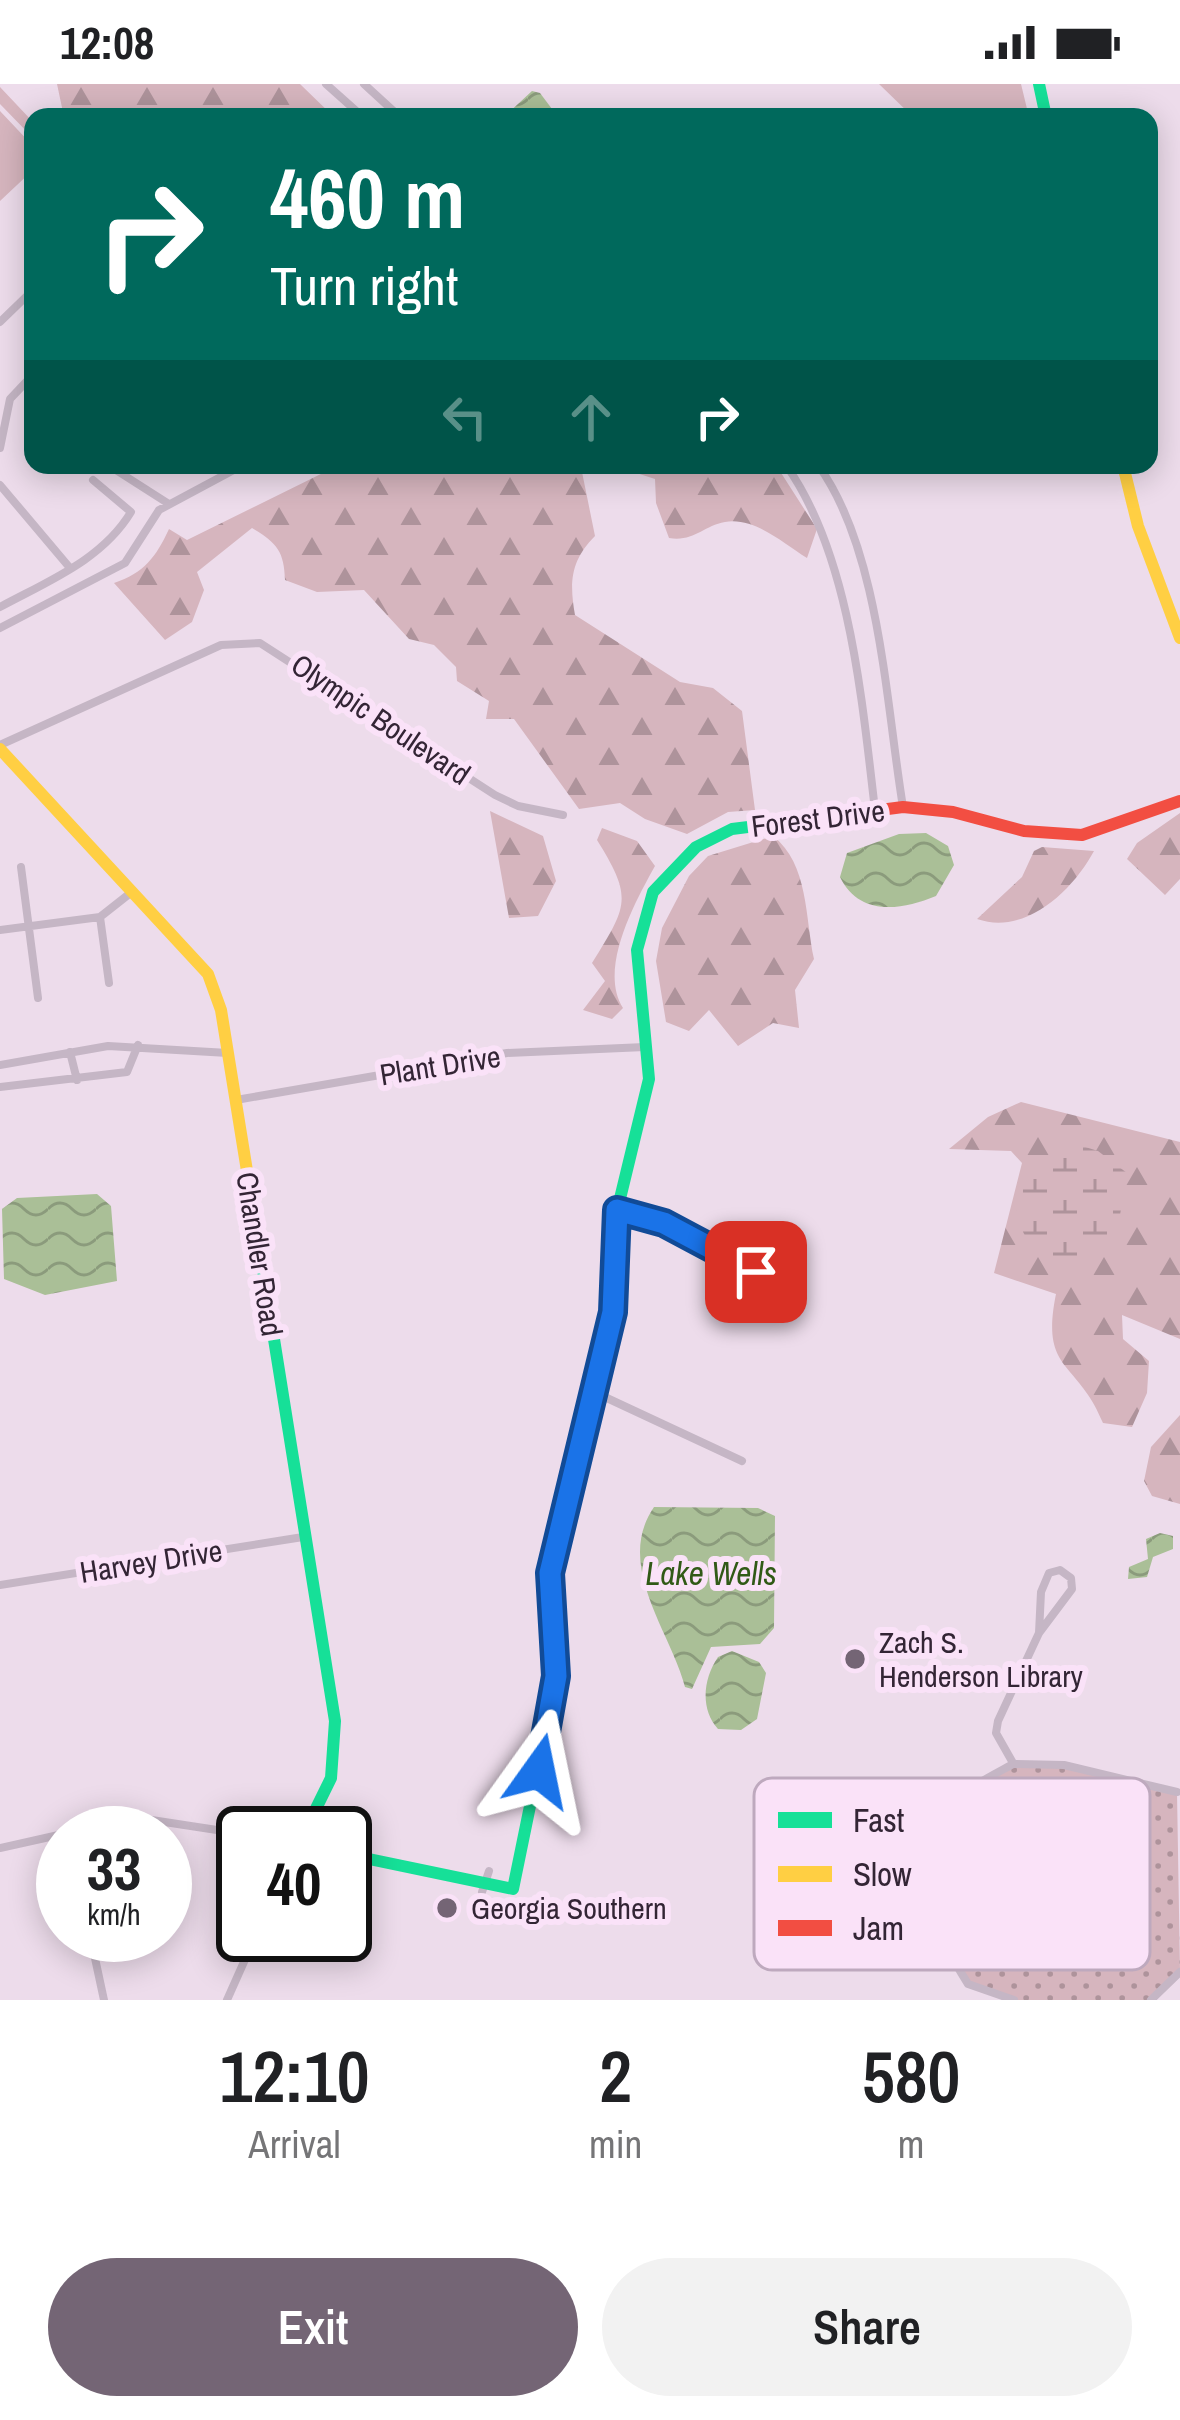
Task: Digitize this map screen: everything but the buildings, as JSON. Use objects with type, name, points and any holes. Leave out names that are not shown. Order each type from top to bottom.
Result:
[{"type":"street","points":[[326,84],[353,108]]},
{"type":"street","points":[[364,84],[390,108]]},
{"type":"street","points":[[0,322],[24,299]]},
{"type":"street","points":[[0,448],[10,399],[24,384]]},
{"type":"street","points":[[122,474],[169,505]]},
{"type":"street","points":[[0,628],[125,563],[159,510],[226,474]]},
{"type":"street","points":[[791,474],[819,522],[838,579],[875,809]]},
{"type":"street","points":[[823,474],[844,516],[867,592],[902,807]]},
{"type":"street","points":[[1125,474],[1138,526],[1180,638]]},
{"type":"street","points":[[0,607],[93,557],[131,512],[93,480]]},
{"type":"street","points":[[0,485],[70,568]]},
{"type":"street","name":"Olympic Boulevard","points":[[0,747],[221,645],[260,643],[495,795],[518,806],[563,814]]},
{"type":"street","name":"Chandler Road","points":[[0,747],[208,974],[236,1100],[335,1733],[336,1756],[319,1805]]},
{"type":"street","name":"Forest Drive","points":[[372,1859],[513,1888],[554,1700],[550,1573],[613,1312],[617,1210],[624,1166],[644,1107],[645,1047],[637,981],[640,925],[653,892],[674,864],[732,829],[875,809],[953,812],[1024,831],[1082,835],[1180,801]]},
{"type":"street","points":[[21,867],[38,998]]},
{"type":"street","points":[[0,930],[100,916],[133,891]]},
{"type":"street","points":[[100,916],[109,982]]},
{"type":"street","points":[[0,1065],[70,1051],[137,1045],[228,1054]]},
{"type":"street","points":[[0,1087],[127,1072],[137,1045]]},
{"type":"street","name":"Plant Drive","points":[[236,1100],[507,1053],[645,1047]]},
{"type":"street","points":[[70,1051],[77,1080]]},
{"type":"street","points":[[617,1210],[664,1223],[785,1286]]},
{"type":"street","points":[[592,1391],[742,1461]]},
{"type":"street","name":"Harvey Drive","points":[[0,1585],[303,1537]]},
{"type":"street","points":[[1013,1764],[996,1733],[998,1721],[1039,1633],[1072,1588],[1071,1578],[1060,1570],[1049,1573],[1041,1592],[1039,1633]]},
{"type":"street","points":[[992,1778],[1013,1764],[1064,1765],[1119,1778]]},
{"type":"street","points":[[0,1848],[36,1840]]},
{"type":"street","points":[[96,1962],[104,2000]]},
{"type":"street","points":[[226,2000],[244,1962]]},
{"type":"street","points":[[961,1970],[968,1984],[1014,2000]]},
{"type":"street","points":[[1151,2000],[1180,1972]]},
{"type":"green space","points":[[57,84],[300,84],[325,108],[62,108]]},
{"type":"green space","points":[[879,84],[1021,84],[1027,108],[904,108]]},
{"type":"green space","points":[[0,87],[24,112],[24,129],[0,104]]},
{"type":"green space","points":[[0,111],[24,136],[24,178],[0,201]]},
{"type":"green space","points":[[321,474],[582,474],[595,536],[581,554],[572,582],[575,615],[680,682],[713,688],[742,711],[755,810],[728,812],[687,834],[645,819],[620,803],[579,809],[514,719],[486,719],[489,701],[457,681],[456,667],[434,645],[409,639],[364,590],[317,592],[285,580],[278,549],[252,528],[197,572],[204,590],[192,622],[165,640],[114,583],[148,563],[169,529],[187,540]]},
{"type":"green space","points":[[640,474],[782,474],[817,529],[807,558],[768,532],[736,521],[685,538],[669,538],[656,503],[655,479]]},
{"type":"green space","points":[[490,811],[543,836],[556,881],[538,916],[509,918]]},
{"type":"green space","points":[[1180,813],[1180,879],[1165,895],[1127,859],[1137,843]]},
{"type":"green space","points":[[602,828],[637,841],[655,866],[622,936],[615,974],[623,1008],[612,1019],[583,1010],[605,981],[592,963],[622,902],[616,876],[597,840]]},
{"type":"green space","points":[[773,836],[799,876],[814,959],[795,990],[799,1028],[773,1023],[738,1046],[709,1010],[689,1031],[666,1022],[656,961],[662,928],[689,876],[708,856]]},
{"type":"green space","points":[[1042,847],[1094,851],[1074,880],[1046,906],[1013,921],[977,919],[1022,877],[1034,851]]},
{"type":"green space","points":[[1021,1102],[1180,1142],[1180,1339],[1122,1315],[1123,1339],[1149,1361],[1147,1393],[1132,1427],[1103,1423],[1057,1353],[1052,1320],[1056,1294],[994,1273],[1022,1163],[1011,1151],[949,1149],[988,1117]]},
{"type":"green space","points":[[1079,1145],[1098,1151],[1127,1173],[1119,1221],[1087,1272],[1048,1267],[1021,1228],[1017,1211],[1018,1195],[1037,1167]]},
{"type":"green space","points":[[1180,1415],[1180,1504],[1152,1496],[1144,1481],[1151,1447]]},
{"type":"green space","points":[[1013,1764],[1064,1765],[1118,1778],[989,1778]]},
{"type":"green space","points":[[1150,1786],[1177,1792],[1180,1972],[1151,2000],[1014,2000],[968,1984],[961,1970],[1150,1970]]},
{"type":"water","points":[[532,91],[540,93],[551,108],[514,108]]},
{"type":"water","points":[[926,833],[948,846],[954,865],[936,896],[882,907],[848,890],[840,877],[847,853],[899,834]]},
{"type":"water","points":[[97,1194],[111,1206],[117,1281],[45,1295],[4,1279],[2,1209],[17,1198]]},
{"type":"water","name":"Lake Wells","points":[[654,1507],[758,1508],[775,1516],[774,1628],[760,1644],[711,1647],[692,1689],[685,1687],[643,1575],[643,1529]]},
{"type":"water","points":[[1160,1533],[1173,1536],[1173,1549],[1153,1557],[1147,1577],[1128,1579],[1129,1567],[1148,1559],[1146,1539]]},
{"type":"water","points":[[732,1651],[759,1662],[766,1673],[757,1719],[741,1730],[718,1729],[706,1703],[713,1666],[718,1657]]},
{"type":"traffic: fast","points":[[1039,84],[1044,108]]},
{"type":"traffic: fast","points":[[372,1860],[513,1889],[555,1684],[550,1573],[613,1312],[617,1211],[649,1079],[637,950],[653,892],[696,847],[732,829],[804,820]]},
{"type":"traffic: fast","points":[[258,1239],[335,1721],[331,1778],[317,1806]]},
{"type":"traffic: slow","points":[[1125,474],[1138,526],[1180,638]]},
{"type":"traffic: slow","points":[[0,749],[208,974],[221,1010],[258,1239]]},
{"type":"traffic: jam","points":[[804,820],[903,807],[953,812],[1024,831],[1082,835],[1180,801]]},
{"type":"place","name":"Zach S. Henderson Library","points":[[855,1659]]},
{"type":"place","name":"Georgia Southern","points":[[447,1908]]},
{"type":"route","points":[[539,1771],[556,1676],[550,1573],[613,1312],[617,1210],[664,1223],[756,1272]]}]
